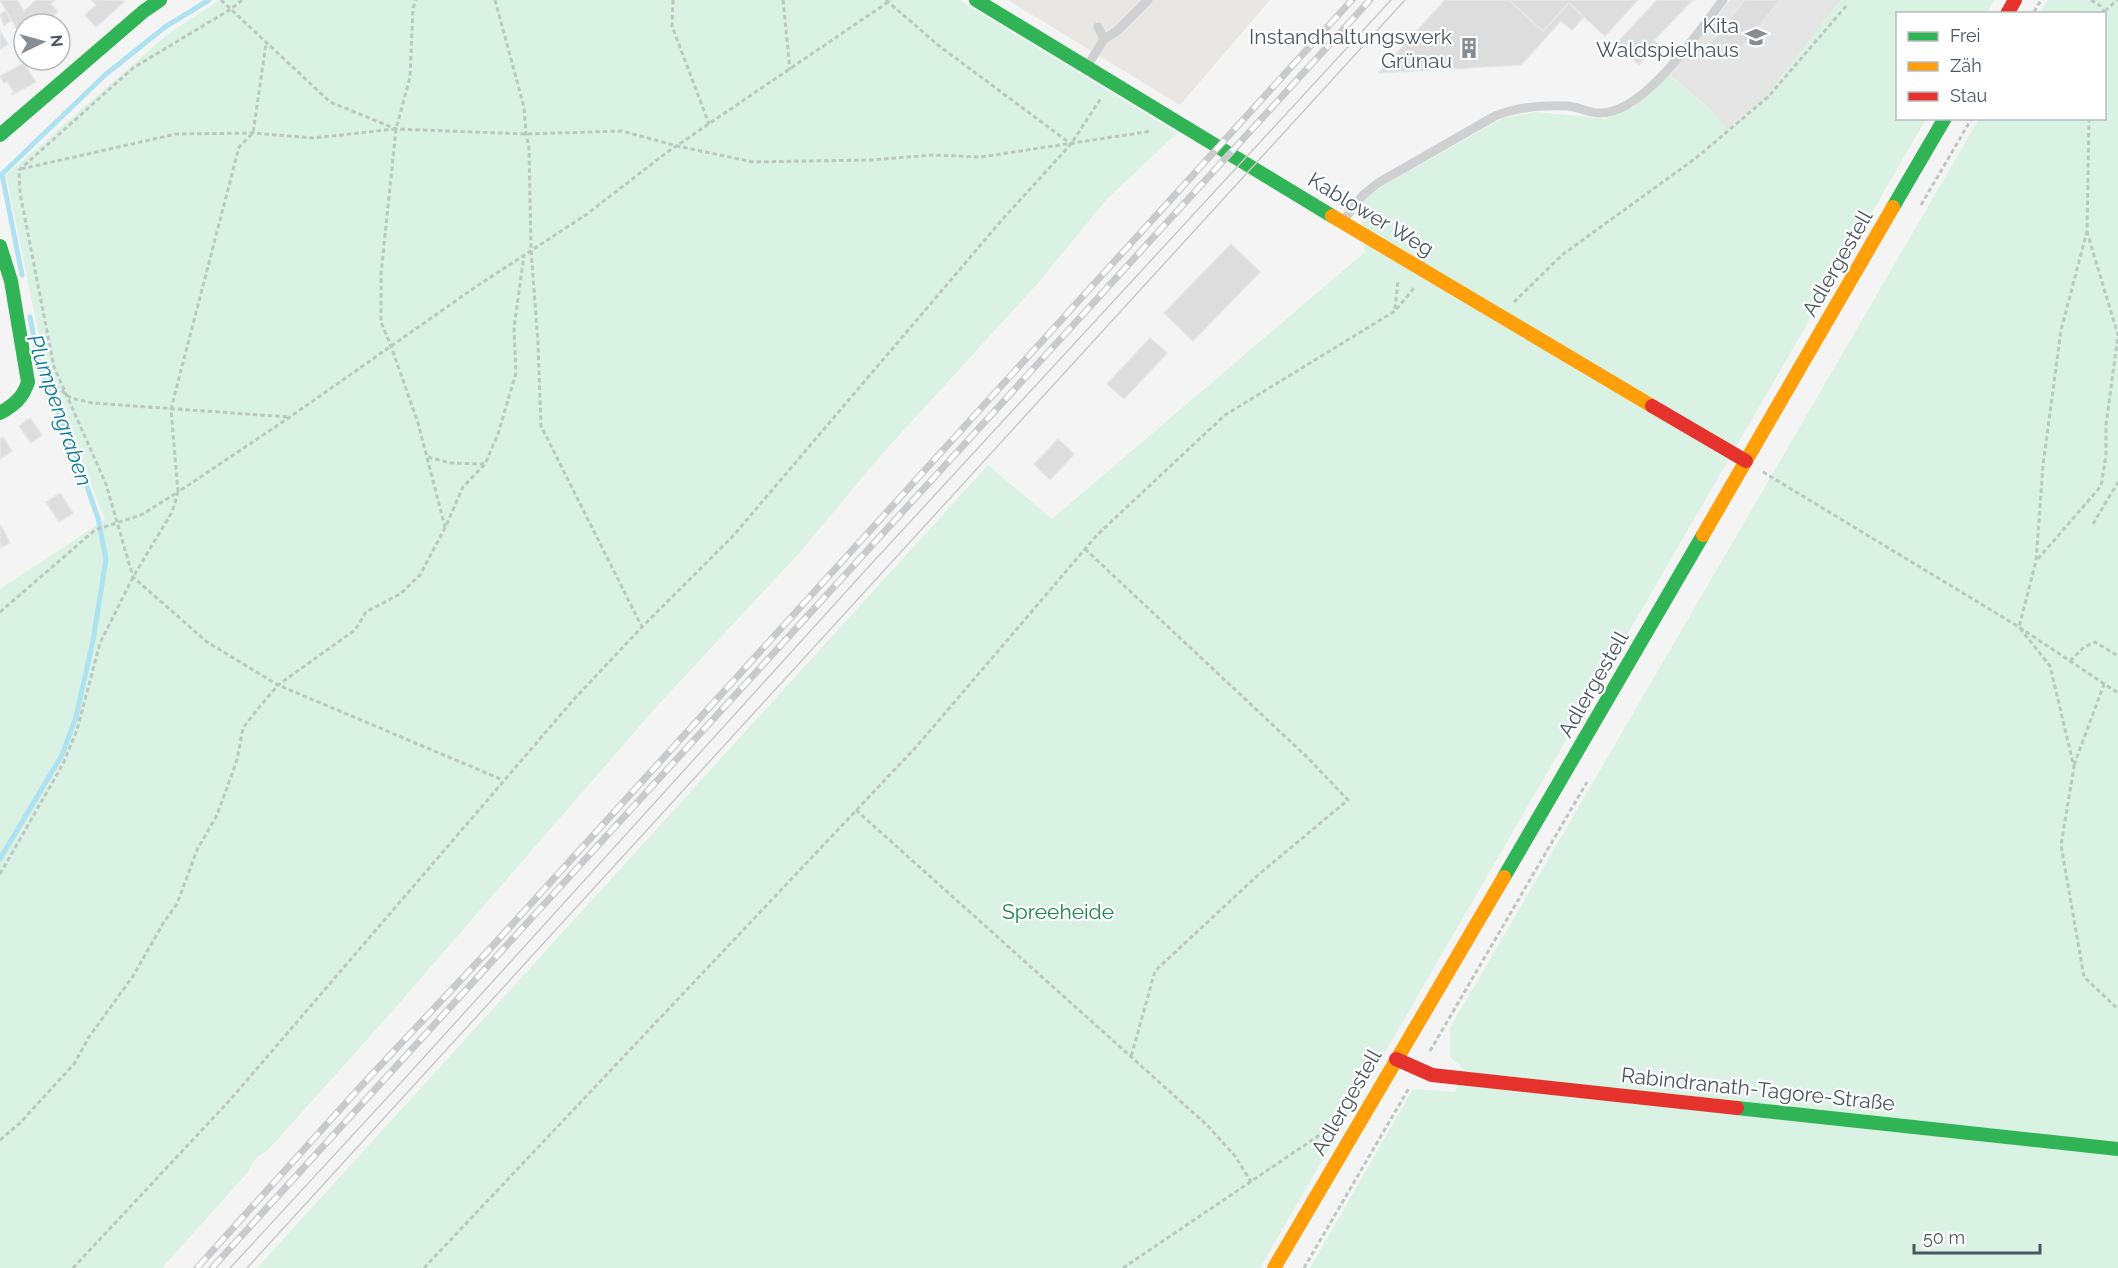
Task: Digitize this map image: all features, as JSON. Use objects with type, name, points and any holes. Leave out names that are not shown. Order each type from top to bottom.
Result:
[{"type":"street","points":[[0,135],[144,10],[160,0]]},
{"type":"street","name":"Kablower Weg","points":[[976,0],[1400,257],[1746,461]]},
{"type":"street","name":"Adlergestell","points":[[1275,1268],[1569,767],[1944,120]]},
{"type":"street","points":[[0,246],[11,282],[28,382],[20,401],[0,413]]},
{"type":"street","name":"Rabindranath-Tagore-Straße","points":[[1396,1059],[1419,1071],[1444,1076],[2118,1149]]},
{"type":"lane","points":[[1086,67],[1104,39],[1117,31],[1148,0]]},
{"type":"lane","points":[[1343,221],[1363,195],[1378,183],[1495,116],[1515,110],[1569,106],[1599,113],[1612,112],[1629,105],[1642,95],[1683,52],[1723,0]]},
{"type":"lane","points":[[1098,27],[1104,39]]},
{"type":"path","points":[[221,0],[330,102],[396,129]]},
{"type":"path","points":[[242,0],[231,9],[133,68],[20,170],[20,193],[54,367],[106,484],[133,577],[207,642],[278,685],[504,780]]},
{"type":"path","points":[[416,0],[413,8],[410,77],[396,129],[381,274],[381,322],[418,423],[445,528]]},
{"type":"path","points":[[495,0],[524,107],[529,148],[531,250],[541,426],[642,627]]},
{"type":"path","points":[[673,0],[672,26],[709,124]]},
{"type":"path","points":[[783,0],[790,70]]},
{"type":"path","points":[[0,612],[95,530],[141,515],[178,492],[587,214],[677,146],[889,0],[938,45],[1071,144]]},
{"type":"path","points":[[2091,0],[2106,10],[2117,0]]},
{"type":"path","points":[[1500,316],[1562,255],[1696,158],[1768,98],[1847,5]]},
{"type":"path","points":[[2103,12],[2104,8]]},
{"type":"path","points":[[0,874],[63,764],[77,730],[100,643],[133,577],[172,512],[178,492],[171,409],[239,147],[253,133],[266,42]]},
{"type":"path","points":[[73,1268],[230,1100],[576,698],[642,627],[733,536],[1001,222],[1071,144],[1112,83]]},
{"type":"path","points":[[20,170],[176,134],[253,133],[313,138],[396,129],[526,134],[621,131],[753,162],[870,160],[933,154],[981,157],[1158,130],[1173,120]]},
{"type":"path","points":[[2019,627],[2036,561],[2043,465],[2061,330],[2087,231],[2089,120]]},
{"type":"path","points":[[2036,561],[2101,486],[2106,454],[2106,425],[2118,335],[2087,231]]},
{"type":"path","points":[[0,1140],[20,1123],[74,1064],[89,1037],[133,976],[164,921],[177,904],[197,850],[217,815],[237,760],[243,728],[278,685],[355,630],[366,612],[400,594],[420,575],[445,528],[463,487],[485,464],[498,434],[516,373],[514,328],[524,255]]},
{"type":"path","points":[[1395,311],[1400,257]]},
{"type":"path","points":[[424,1268],[917,746],[1097,535],[1225,415],[1395,311],[1426,272]]},
{"type":"path","points":[[52,384],[72,398],[92,404],[290,417]]},
{"type":"path","points":[[428,457],[450,463],[485,464]]},
{"type":"path","points":[[2093,524],[2118,482]]},
{"type":"path","points":[[1780,483],[2019,627],[2118,693]]},
{"type":"path","points":[[1085,549],[1307,757],[1348,800],[1258,875],[1155,971],[1131,1057]]},
{"type":"path","points":[[2019,627],[2050,666],[2074,767]]},
{"type":"path","points":[[2070,662],[2084,647],[2095,642],[2118,656]]},
{"type":"path","points":[[2104,684],[2074,767],[2061,845],[2084,977],[2118,1009]]},
{"type":"path","points":[[1304,1268],[1587,782]]},
{"type":"path","points":[[856,810],[1207,1125],[1235,1156],[1251,1182]]},
{"type":"path","points":[[1123,1268],[1332,1127]]},
{"type":"shaded area","points":[[1008,0],[1270,0],[1180,105]]},
{"type":"shaded area","name":"Kita Waldspielhaus","points":[[1730,0],[1841,0],[1764,99],[1727,129],[1708,107],[1670,75]]},
{"type":"green space","points":[[220,0],[959,0],[1177,133],[1107,199],[1038,283],[881,455],[801,551],[658,705],[382,1023],[267,1151],[256,1159],[248,1172],[162,1268],[0,1268],[0,589],[105,520],[45,365],[6,175],[168,34]]},
{"type":"green space","name":"Spreeheide","points":[[1841,0],[1994,0],[1988,12],[1896,12],[1896,120],[1925,120],[1260,1268],[257,1268],[988,465],[1052,519],[1365,252],[1361,210],[1366,198],[1503,118],[1536,112],[1605,119],[1632,108],[1669,75],[1708,107],[1727,129],[1764,99]]},
{"type":"green space","points":[[2048,0],[2118,0],[2118,1268],[1310,1268],[1413,1089],[1455,1092],[1465,1070],[1450,1057],[1450,1028],[1978,120],[2106,120],[2106,12],[2041,12]]},
{"type":"building","points":[[0,0],[17,0],[24,11],[36,0],[55,0],[51,4],[58,12],[12,12],[12,20]]},
{"type":"building","points":[[92,0],[122,0],[124,2],[96,27],[85,15],[96,5]]},
{"type":"building","name":"Instandhaltungswerk Grünau","points":[[1445,0],[1509,0],[1543,31],[1569,3],[1584,17],[1572,30],[1561,21],[1521,65],[1378,73]]},
{"type":"building","points":[[1509,0],[1638,0],[1605,36],[1569,3],[1543,31]]},
{"type":"building","points":[[1657,0],[1693,0],[1654,40],[1658,44],[1639,65],[1616,44]]},
{"type":"building","points":[[1745,0],[1780,0],[1730,62],[1709,45]]},
{"type":"building","points":[[5,11],[11,21],[4,25],[0,14]]},
{"type":"building","points":[[0,31],[8,44],[0,49]]},
{"type":"building","points":[[12,70],[12,72],[30,72],[36,82],[12,95],[14,92],[7,81],[4,83],[0,76]]},
{"type":"building","points":[[1231,244],[1260,272],[1193,341],[1164,313]]},
{"type":"building","points":[[1150,338],[1167,353],[1124,399],[1107,384]]},
{"type":"building","points":[[30,418],[42,435],[31,443],[19,426]]},
{"type":"building","points":[[3,437],[12,451],[0,459],[0,439]]},
{"type":"building","points":[[1058,439],[1074,454],[1050,480],[1034,464]]},
{"type":"building","points":[[60,493],[73,513],[59,522],[46,502]]},
{"type":"building","points":[[0,524],[10,543],[0,548]]},
{"type":"waterway","name":"Plumpengraben","points":[[22,275],[2,174],[105,75],[165,27],[209,0]]},
{"type":"waterway","name":"Plumpengraben","points":[[0,859],[62,755],[76,717],[93,641],[106,559],[98,518],[37,355],[30,317]]},
{"type":"tram line","points":[[230,1268],[862,574],[1391,0]]},
{"type":"tram line","points":[[247,1268],[1405,0]]},
{"type":"railway","points":[[197,1268],[1352,0]]},
{"type":"railway","points":[[212,1268],[1370,0]]},
{"type":"traffic: fast","points":[[0,135],[144,11],[160,0]]},
{"type":"traffic: fast","points":[[976,0],[1332,216]]},
{"type":"traffic: fast","points":[[1893,207],[1944,120]]},
{"type":"traffic: fast","points":[[0,246],[11,281],[28,382],[17,400],[0,413]]},
{"type":"traffic: fast","points":[[1504,877],[1703,535]]},
{"type":"traffic: fast","points":[[1737,1108],[2118,1149]]},
{"type":"traffic: slow","points":[[1703,535],[1893,207]]},
{"type":"traffic: slow","points":[[1332,216],[1652,406]]},
{"type":"traffic: slow","points":[[1274,1268],[1504,877]]},
{"type":"traffic: jam","points":[[2008,12],[2015,0]]},
{"type":"traffic: jam","points":[[1652,406],[1746,461]]},
{"type":"traffic: jam","points":[[1396,1059],[1432,1075],[1737,1108]]},
{"type":"place","name":"Kita Waldspielhaus","points":[[1756,37]]},
{"type":"place","name":"Instandhaltungswerk Grünau","points":[[1469,48]]}]
